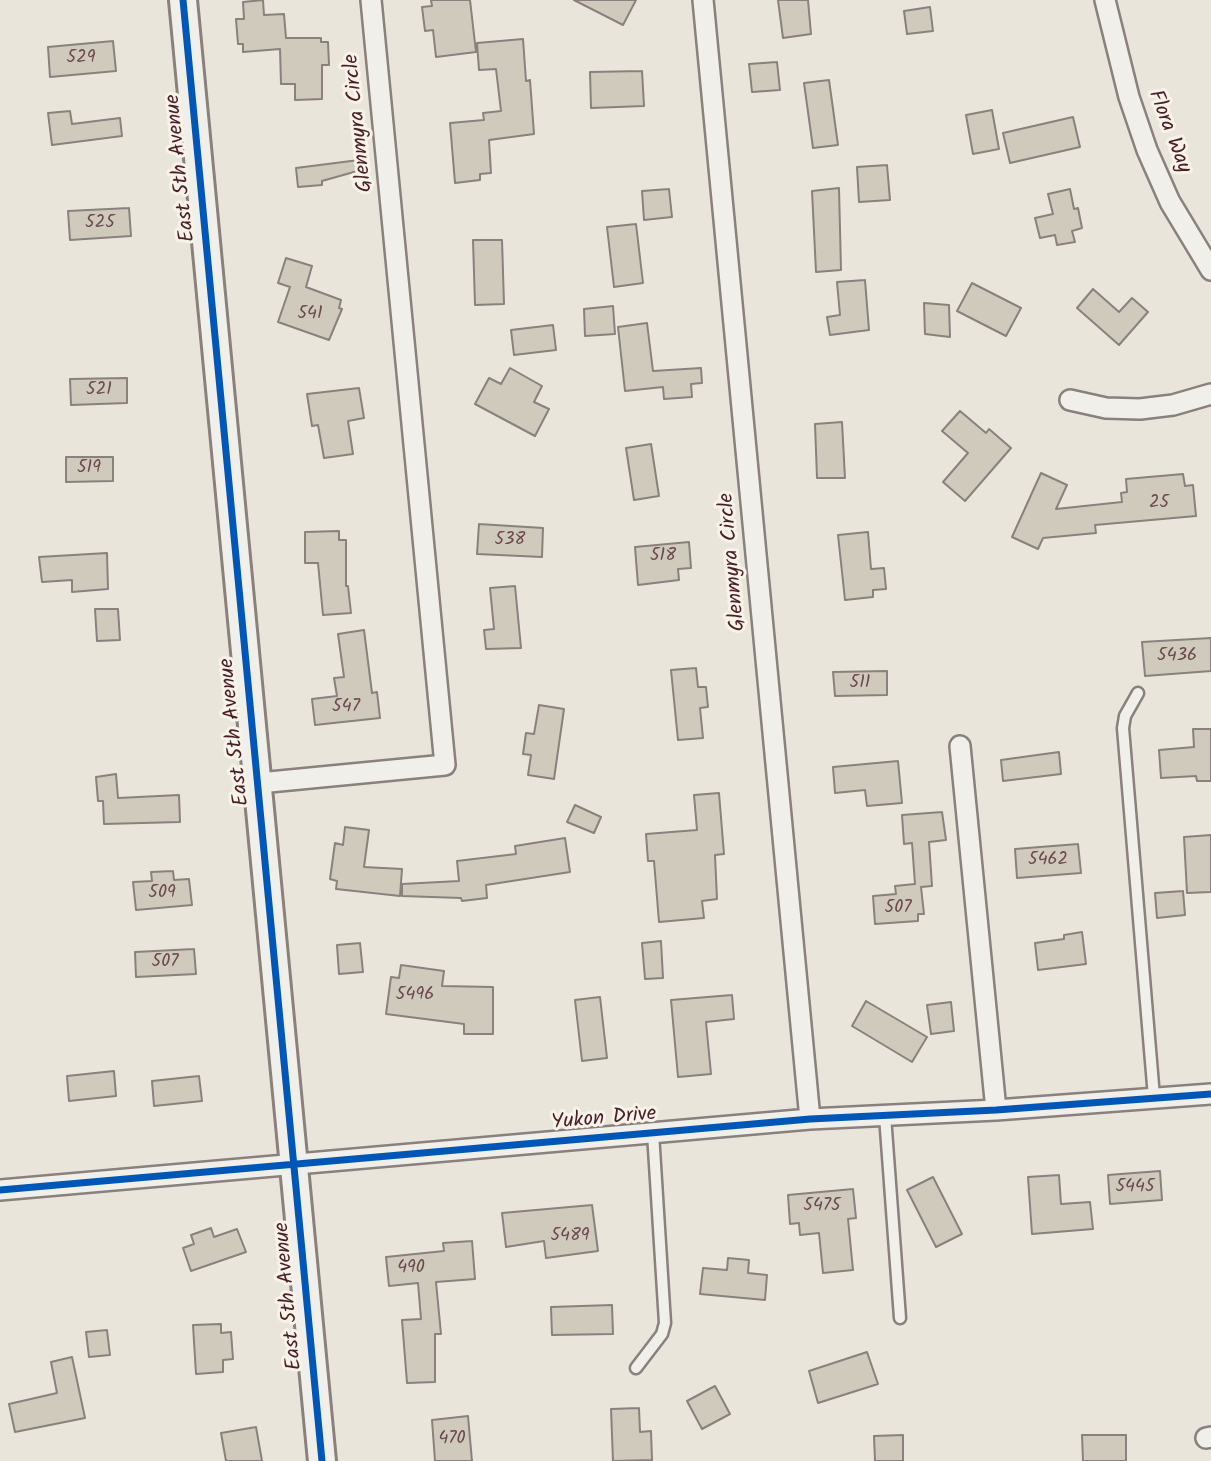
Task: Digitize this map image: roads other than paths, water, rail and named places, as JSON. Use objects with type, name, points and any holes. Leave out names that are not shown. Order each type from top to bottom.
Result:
[{"type":"street","name":"East 5th Avenue","points":[[183,0],[322,1461]]},
{"type":"street","name":"Glenmyra Circle","points":[[258,783],[445,765],[371,0]]},
{"type":"street","name":"Glenmyra Circle","points":[[704,0],[810,1119]]},
{"type":"street","name":"Flora Way","points":[[1105,0],[1129,97],[1147,150],[1170,202],[1211,270]]},
{"type":"street","points":[[1070,400],[1106,408],[1140,409],[1173,405],[1211,394]]},
{"type":"street","points":[[960,746],[996,1110]]},
{"type":"street","name":"Yukon Drive","points":[[0,1190],[810,1119],[996,1110],[1211,1094]]},
{"type":"lane","points":[[1138,693],[1125,716],[1124,728],[1154,1097]]},
{"type":"lane","points":[[885,1116],[900,1318]]},
{"type":"lane","points":[[636,1368],[662,1334],[666,1323],[653,1133]]}]
